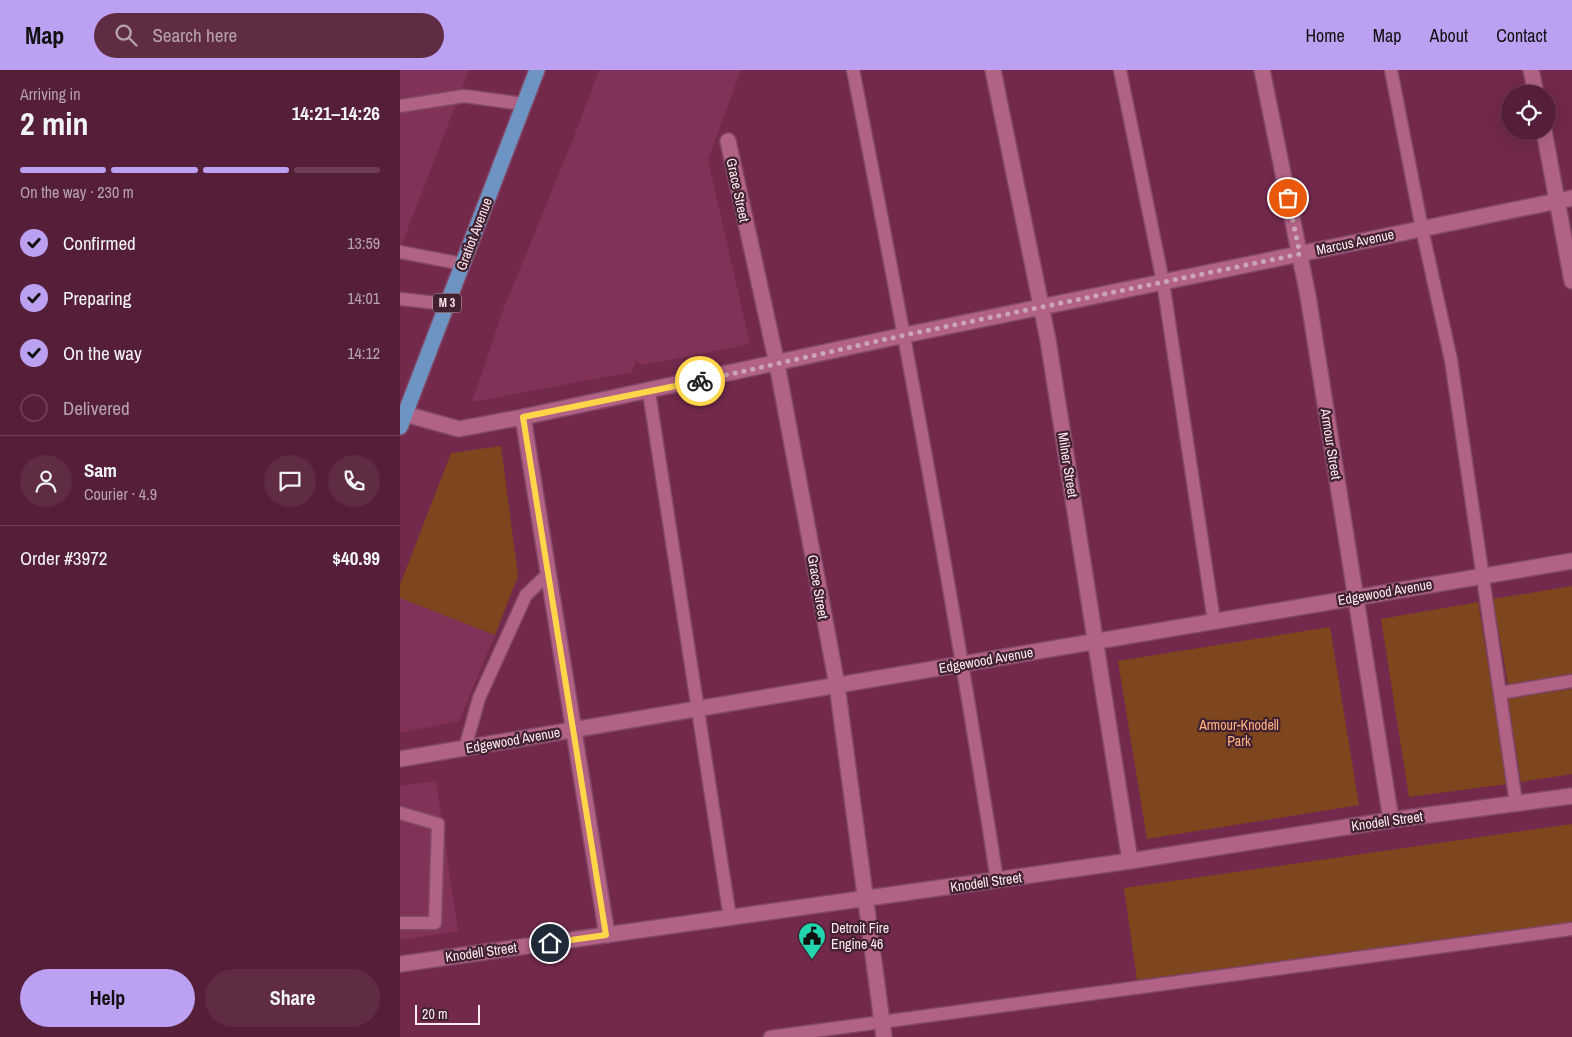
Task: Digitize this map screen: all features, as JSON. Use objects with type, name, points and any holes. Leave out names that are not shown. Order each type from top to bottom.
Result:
[{"type":"main road","name":"Gratiot Avenue","points":[[402,418],[538,70]]},
{"type":"street","name":"Milner Street","points":[[993,70],[1048,340],[1130,861]]},
{"type":"street","name":"Armour Street","points":[[1262,70],[1300,254],[1391,820]]},
{"type":"street","points":[[1531,70],[1534,85]]},
{"type":"street","points":[[1547,140],[1565,199],[1572,281]]},
{"type":"street","name":"Grace Street","points":[[728,141],[777,364],[836,685],[884,1037]]},
{"type":"street","name":"Marcus Avenue","points":[[402,418],[459,429],[523,417],[649,392],[905,335],[1565,199]]},
{"type":"street","points":[[523,417],[606,935]]},
{"type":"street","name":"Edgewood Avenue","points":[[400,759],[1572,560]]},
{"type":"street","name":"Knodell Street","points":[[400,964],[1130,861],[1391,820],[1572,796]]},
{"type":"lane","points":[[853,70],[905,335],[963,664],[997,880]]},
{"type":"lane","points":[[1120,70],[1163,282],[1214,621]]},
{"type":"lane","points":[[1391,70],[1422,228],[1451,360],[1516,803]]},
{"type":"lane","points":[[400,106],[464,96],[524,104]]},
{"type":"lane","points":[[400,252],[463,264]]},
{"type":"lane","points":[[400,299],[447,304]]},
{"type":"lane","points":[[649,392],[730,918]]},
{"type":"lane","points":[[465,748],[479,698],[526,595],[549,572]]},
{"type":"lane","points":[[1500,693],[1572,681]]},
{"type":"lane","points":[[400,813],[438,824],[435,923],[400,923]]},
{"type":"lane","points":[[770,1037],[1572,929]]},
{"type":"shaded area","points":[[400,70],[469,70],[400,249]]},
{"type":"shaded area","points":[[599,70],[741,70],[708,160],[750,344],[643,365],[636,361],[632,372],[472,402],[503,310],[572,142]]},
{"type":"shaded area","points":[[400,598],[495,635],[459,721],[400,733]]},
{"type":"shaded area","points":[[436,781],[458,931],[400,940],[400,786]]},
{"type":"green space","points":[[501,446],[518,576],[495,635],[400,598],[400,585],[451,453]]},
{"type":"green space","points":[[1572,586],[1572,674],[1508,684],[1493,599]]},
{"type":"green space","points":[[1478,602],[1507,784],[1409,797],[1381,619]]},
{"type":"green space","name":"Armour-Knodell Park","points":[[1330,627],[1359,805],[1147,839],[1118,661]]},
{"type":"green space","points":[[1572,689],[1572,774],[1521,782],[1508,698]]},
{"type":"green space","points":[[1572,824],[1572,922],[1137,980],[1124,888]]},
{"type":"way so far","points":[[700,381],[905,335],[1300,254],[1288,198]]},
{"type":"place","name":"Detroit Fire Engine 46","points":[[812,960]]},
{"type":"route","points":[[550,943],[606,935],[523,417],[700,381]]}]
